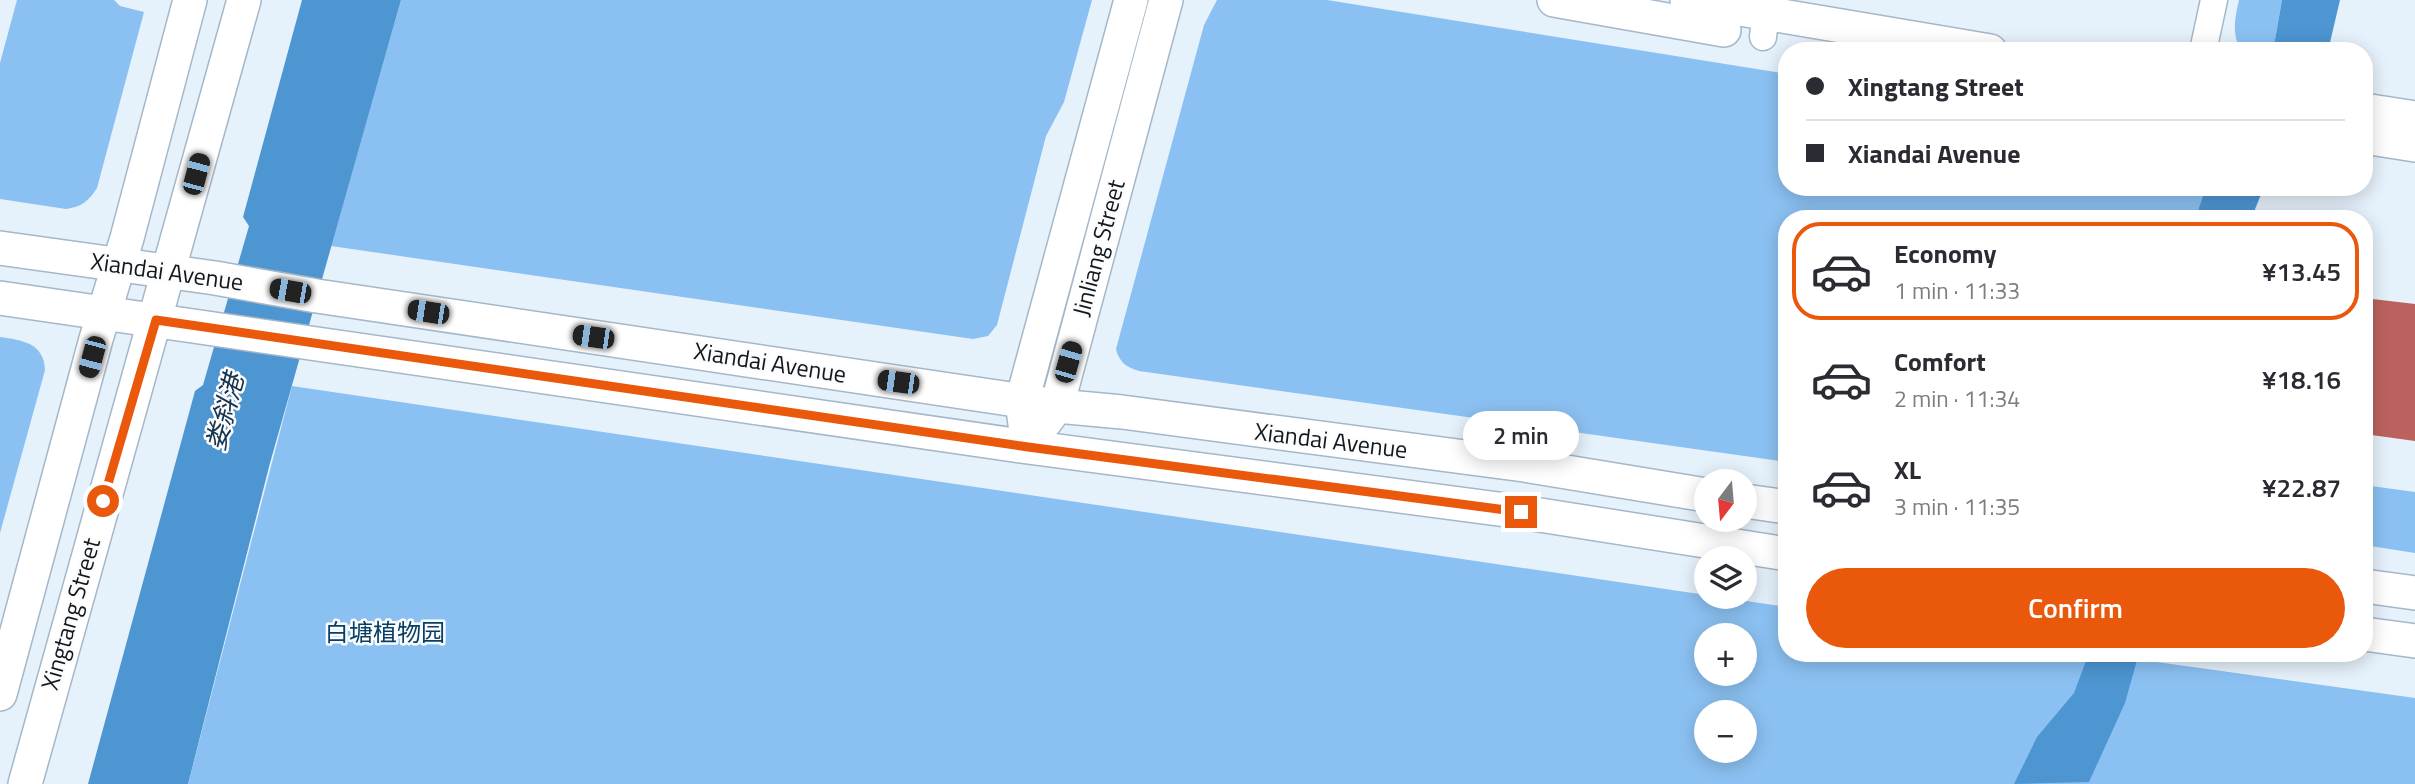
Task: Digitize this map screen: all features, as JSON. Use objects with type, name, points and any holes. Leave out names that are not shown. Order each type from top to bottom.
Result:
[{"type":"main road","name":"Xingtang Street","points":[[0,694],[120,264],[190,0]]},
{"type":"main road","name":"Xingtang Street","points":[[25,784],[244,0]]},
{"type":"main road","name":"Jinliang Street","points":[[1028,447],[1022,401],[1131,0]]},
{"type":"main road","name":"Jinliang Street","points":[[1028,447],[1056,406],[1166,0]]},
{"type":"main road","points":[[1554,0],[1765,17],[1826,42]]},
{"type":"main road","points":[[1687,0],[1765,17],[1930,42]]},
{"type":"main road","points":[[2373,111],[2415,118]]},
{"type":"main road","points":[[2373,138],[2415,145]]},
{"type":"main road","name":"Xiandai Avenue","points":[[0,248],[168,271],[317,296],[1056,406],[1122,412],[1524,465],[1694,493]]},
{"type":"main road","name":"Xiandai Avenue","points":[[0,298],[1028,447],[1507,510],[1778,553]]},
{"type":"main road","points":[[1757,503],[1778,506]]},
{"type":"main road","points":[[2373,587],[2415,593]]},
{"type":"main road","points":[[2373,635],[2415,641]]},
{"type":"street","points":[[2205,42],[2214,0]]},
{"type":"green space","points":[[17,0],[114,0],[120,6],[144,12],[97,188],[84,203],[71,208],[0,199],[0,63]]},
{"type":"green space","points":[[401,0],[1092,0],[1064,102],[1046,136],[997,325],[988,336],[973,339],[331,246]]},
{"type":"green space","points":[[1217,0],[1327,0],[1778,73],[1778,196],[2203,196],[2198,210],[1778,210],[1778,461],[1139,371],[1124,363],[1116,349],[1204,25]]},
{"type":"green space","points":[[2239,0],[2282,0],[2275,42],[2238,42],[2235,20]]},
{"type":"green space","points":[[0,337],[24,342],[36,348],[44,361],[45,370],[0,533]]},
{"type":"green space","name":"白塘植物园","points":[[292,386],[1694,593],[1694,609],[1757,609],[1757,603],[1778,606],[1778,662],[2157,662],[2415,698],[2415,784],[188,784]]},
{"type":"green space","points":[[2373,486],[2415,492],[2415,553],[2373,546]]},
{"type":"water","name":"娄斜港","points":[[302,0],[401,0],[270,463],[188,784],[88,784],[195,391],[203,385],[249,226],[243,217]]},
{"type":"water","points":[[2282,0],[2340,0],[2330,42],[2275,42]]},
{"type":"water","points":[[2203,196],[2260,196],[2255,210],[2198,210]]},
{"type":"water","points":[[2086,662],[2136,662],[2125,703],[2089,782],[2014,784],[2037,737],[2074,693]]},
{"type":"building","points":[[2373,299],[2415,304],[2415,441],[2373,435]]},
{"type":"route","points":[[103,501],[156,320],[771,411],[1521,512]]}]
